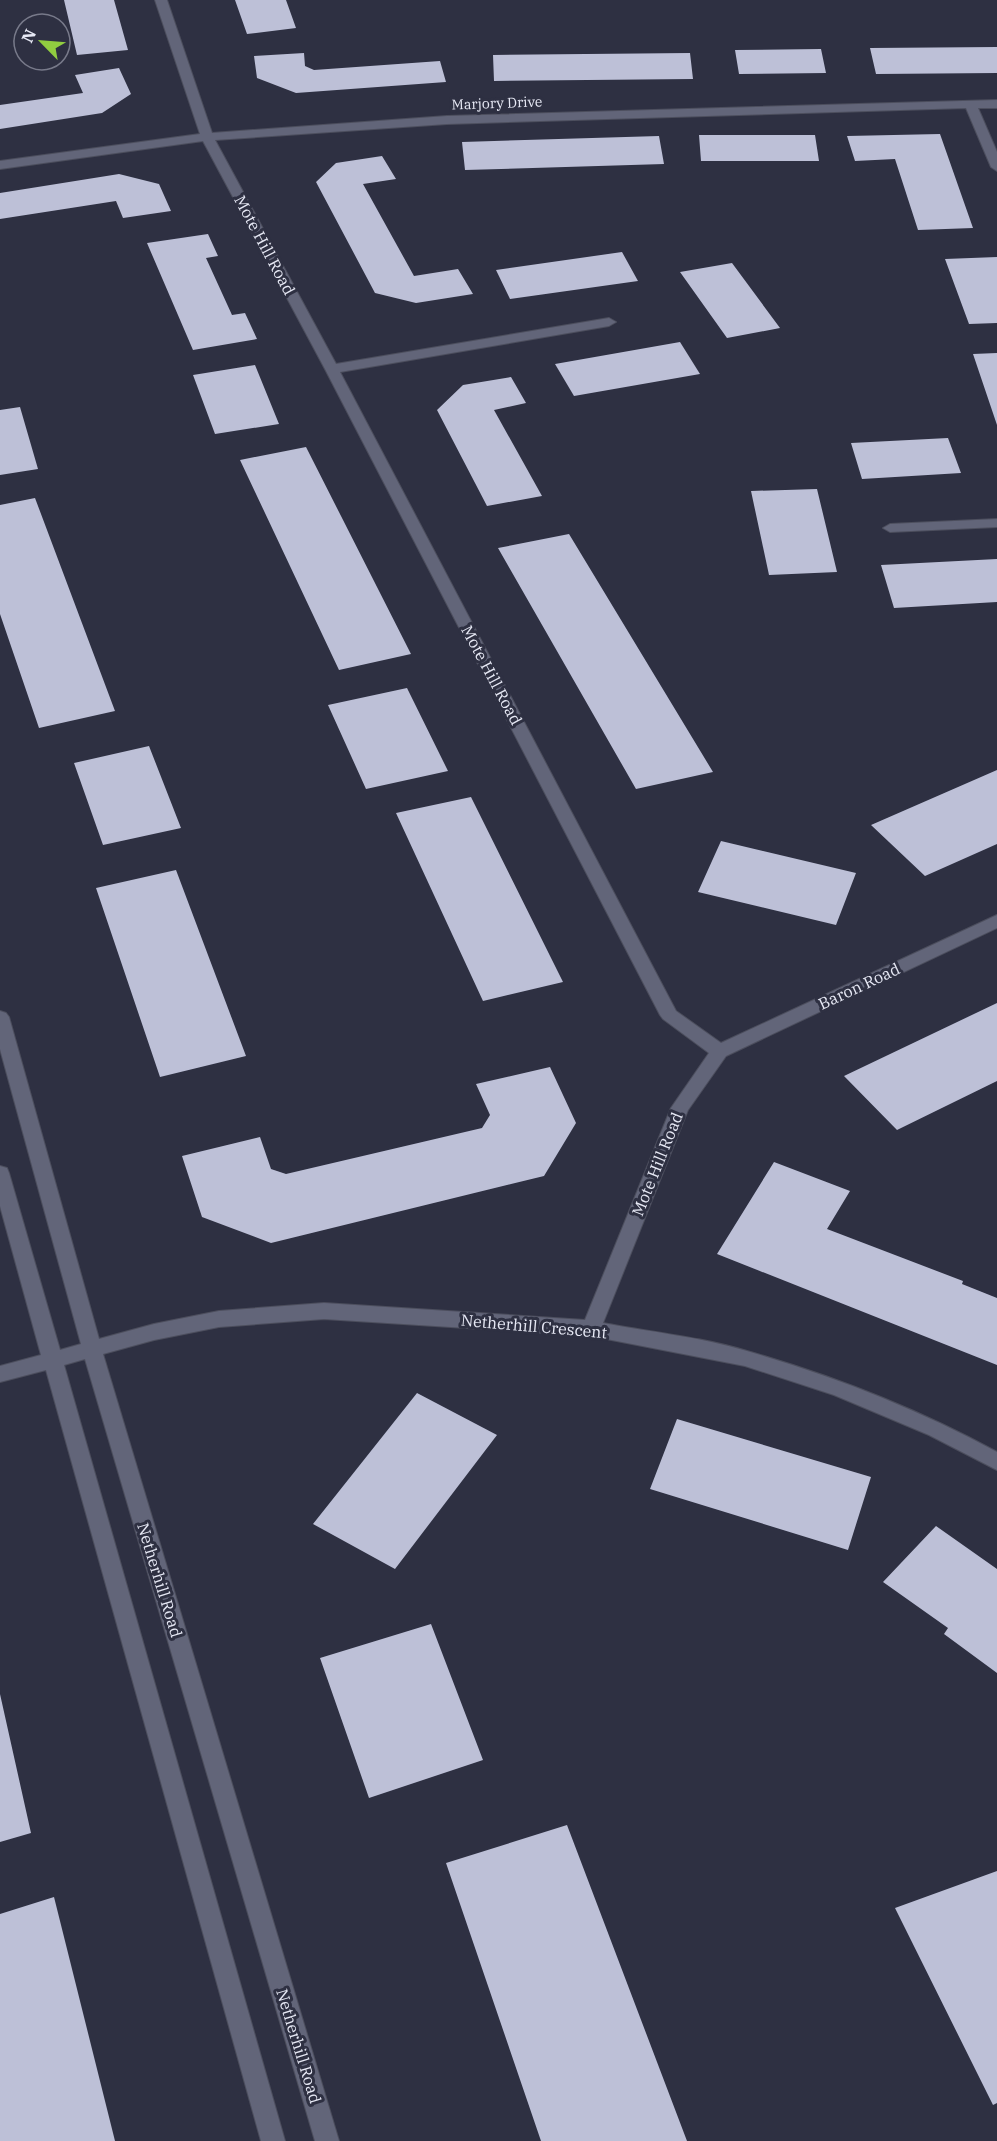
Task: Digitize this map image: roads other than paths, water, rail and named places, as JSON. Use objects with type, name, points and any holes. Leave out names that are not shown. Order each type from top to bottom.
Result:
[{"type":"street","name":"Mote Hill Road","points":[[161,0],[207,137],[332,369],[669,1015],[720,1051],[680,1108],[591,1328]]},
{"type":"street","name":"Marjory Drive","points":[[0,165],[207,137],[447,120],[997,104]]},
{"type":"street","points":[[971,105],[997,167]]},
{"type":"street","points":[[332,369],[609,322]]},
{"type":"street","points":[[890,528],[997,523]]},
{"type":"street","name":"Baron Road","points":[[720,1051],[997,921]]},
{"type":"street","name":"Netherhill Road","points":[[0,1017],[92,1349],[327,2141]]},
{"type":"street","points":[[0,1173],[273,2141]]},
{"type":"street","name":"Netherhill Crescent","points":[[0,1374],[154,1332],[219,1319],[324,1311],[591,1328],[746,1358],[819,1382],[936,1429],[997,1462]]}]
